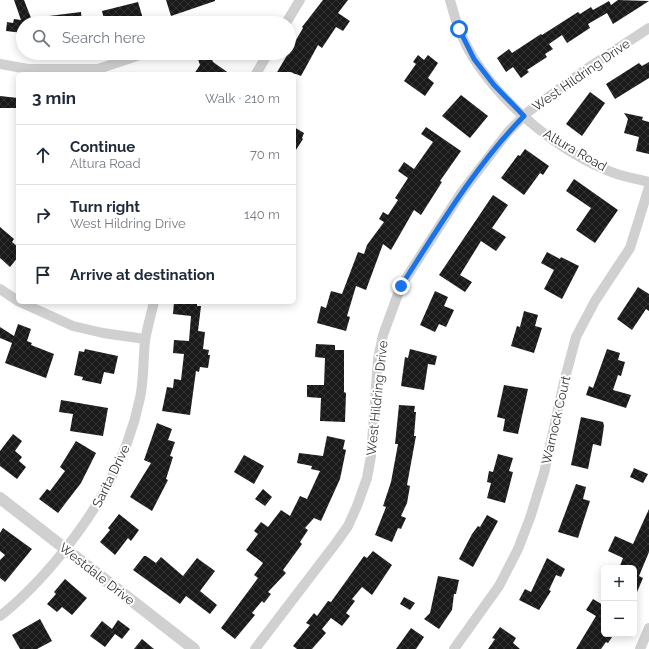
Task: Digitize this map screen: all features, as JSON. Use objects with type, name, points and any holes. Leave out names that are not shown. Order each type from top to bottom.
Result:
[{"type":"street","points":[[290,16],[300,0]]},
{"type":"street","name":"Altura Road","points":[[450,0],[459,29],[474,59],[494,85],[524,116],[557,142],[584,158],[614,173],[649,182]]},
{"type":"street","name":"West Hildring Drive","points":[[255,649],[336,543],[348,526],[357,506],[367,478],[371,456],[378,359],[385,328],[401,286],[461,194],[508,132],[524,116],[585,70],[649,28]]},
{"type":"street","points":[[0,64],[28,70],[98,69],[125,60]]},
{"type":"street","points":[[257,72],[264,60]]},
{"type":"street","name":"Warnock Court","points":[[454,649],[499,586],[518,549],[530,518],[544,473],[564,382],[576,337],[595,301],[630,248],[649,187]]},
{"type":"street","points":[[0,289],[16,300]]},
{"type":"street","points":[[24,304],[73,326],[103,333],[145,339]]},
{"type":"street","name":"Sarita Drive","points":[[0,616],[33,588],[65,550],[104,495],[132,432],[141,396],[145,339],[154,304]]},
{"type":"street","name":"Westdale Drive","points":[[0,498],[194,649]]},
{"type":"street","points":[[640,649],[649,628]]},
{"type":"building","points":[[14,0],[24,0],[30,16],[20,16]]},
{"type":"building","points":[[166,0],[215,0],[215,1],[171,16]]},
{"type":"building","points":[[323,0],[348,0],[338,13],[350,21],[343,31],[336,27],[322,48],[318,45],[301,76],[296,74],[296,72],[277,72],[284,60],[296,60],[296,40],[303,28],[302,27]]},
{"type":"building","points":[[618,0],[649,1],[613,24],[607,13],[588,24],[590,28],[567,43],[562,35],[549,44],[553,49],[545,54],[547,57],[527,70],[529,72],[521,78],[513,67],[506,72],[497,58],[509,49],[512,53],[578,12],[580,14],[591,7],[593,10],[609,1],[611,5]]},
{"type":"building","points":[[138,2],[142,16],[103,16],[102,11]]},
{"type":"building","points":[[81,12],[81,16],[49,16]]},
{"type":"building","points":[[14,19],[16,19],[16,32],[6,31],[7,22],[13,23]]},
{"type":"building","points":[[418,55],[424,60],[428,55],[438,63],[428,78],[434,83],[425,96],[404,81],[416,64],[413,62]]},
{"type":"building","points":[[198,60],[212,60],[227,72],[195,72],[200,65]]},
{"type":"building","points":[[649,62],[649,78],[615,99],[606,84],[639,63],[642,66]]},
{"type":"building","points":[[590,92],[605,103],[582,136],[566,124]]},
{"type":"building","points":[[461,95],[488,116],[470,138],[442,116]]},
{"type":"building","points":[[0,96],[16,98],[16,108],[0,108]]},
{"type":"building","points":[[624,113],[643,117],[642,120],[649,122],[649,154],[636,151],[639,137],[624,133],[628,119]]},
{"type":"building","points":[[426,127],[461,151],[440,181],[442,182],[421,215],[414,210],[391,250],[383,244],[366,290],[356,286],[347,316],[350,317],[346,331],[317,323],[321,306],[326,308],[331,291],[342,294],[358,252],[364,254],[367,245],[384,222],[379,219],[383,212],[388,215],[398,200],[395,198],[408,178],[398,171],[404,162],[414,169],[433,142],[421,134]]},
{"type":"building","points":[[296,128],[304,133],[303,139],[296,150]]},
{"type":"building","points":[[525,149],[549,166],[543,175],[540,173],[524,195],[501,178],[518,155],[520,156]]},
{"type":"building","points":[[574,179],[618,210],[595,243],[576,230],[591,208],[566,191]]},
{"type":"building","points":[[493,195],[508,205],[492,228],[506,237],[496,251],[481,241],[460,275],[472,282],[465,292],[439,275]]},
{"type":"building","points":[[0,227],[14,239],[12,242],[16,245],[16,260],[10,267],[0,258]]},
{"type":"building","points":[[547,252],[560,259],[561,257],[579,266],[562,299],[544,289],[554,270],[541,263]]},
{"type":"building","points":[[638,287],[649,294],[649,311],[646,309],[632,330],[617,319]]},
{"type":"building","points":[[435,291],[448,297],[444,306],[454,310],[446,327],[439,324],[435,332],[420,325]]},
{"type":"building","points":[[174,304],[197,304],[197,306],[201,306],[198,331],[205,332],[203,349],[209,350],[208,355],[210,355],[208,368],[200,367],[199,372],[196,371],[190,415],[162,411],[167,387],[173,388],[174,379],[181,380],[184,354],[173,353],[174,340],[189,341],[191,316],[173,314]]},
{"type":"building","points":[[524,311],[538,315],[535,326],[542,328],[534,353],[511,346],[517,326],[520,327]]},
{"type":"building","points":[[18,324],[31,329],[27,341],[32,343],[31,345],[54,354],[46,378],[5,363],[12,343],[0,338],[0,327],[14,336]]},
{"type":"building","points":[[316,344],[335,345],[335,350],[344,350],[344,392],[346,393],[345,422],[320,421],[321,398],[307,397],[307,385],[324,385],[325,358],[315,357]]},
{"type":"building","points":[[85,349],[118,356],[114,374],[104,372],[101,384],[82,380],[83,377],[74,375],[79,351],[84,352]]},
{"type":"building","points":[[410,349],[437,356],[435,365],[428,364],[424,390],[401,386],[405,357],[408,358]]},
{"type":"building","points":[[607,349],[620,353],[618,360],[625,362],[621,376],[618,375],[613,390],[631,395],[626,408],[586,395],[589,386],[593,388]]},
{"type":"building","points":[[504,385],[528,389],[518,434],[503,431],[505,419],[497,417]]},
{"type":"building","points":[[61,400],[108,408],[103,436],[70,431],[73,414],[59,412]]},
{"type":"building","points":[[399,405],[415,406],[414,436],[416,436],[407,485],[410,486],[407,503],[401,516],[406,518],[401,529],[398,528],[392,542],[375,535],[386,507],[383,506],[391,482],[398,444],[395,444]]},
{"type":"building","points":[[581,417],[603,422],[604,426],[601,446],[593,444],[588,469],[571,465]]},
{"type":"building","points":[[157,423],[172,429],[168,440],[175,442],[170,456],[173,457],[166,479],[168,480],[152,511],[130,497],[151,463],[144,460]]},
{"type":"building","points":[[13,434],[22,441],[15,451],[22,457],[19,461],[26,467],[17,479],[0,466],[0,451]]},
{"type":"building","points":[[327,436],[345,440],[343,449],[346,450],[340,479],[321,521],[314,518],[305,528],[308,530],[300,542],[302,544],[283,570],[286,573],[268,592],[271,594],[264,603],[262,601],[252,613],[255,615],[235,639],[221,628],[258,578],[254,575],[263,563],[246,550],[258,534],[254,531],[261,522],[268,527],[281,510],[290,516],[300,496],[307,499],[320,471],[311,469],[312,466],[297,463],[299,453],[323,456]]},
{"type":"building","points":[[76,441],[96,453],[81,483],[58,513],[39,499],[47,489],[50,491],[65,471],[60,467]]},
{"type":"building","points":[[498,454],[513,458],[509,471],[513,472],[505,503],[487,498],[491,483],[487,482],[489,471],[493,472]]},
{"type":"building","points":[[244,455],[264,466],[254,484],[234,472]]},
{"type":"building","points":[[634,468],[648,474],[643,483],[630,477]]},
{"type":"building","points":[[576,484],[586,487],[583,499],[590,501],[578,538],[558,532]]},
{"type":"building","points":[[263,489],[272,497],[265,506],[255,499]]},
{"type":"building","points":[[649,509],[649,552],[639,576],[643,578],[637,592],[637,565],[620,565],[623,558],[608,551],[615,536],[633,544]]},
{"type":"building","points":[[119,514],[139,530],[131,541],[128,538],[115,555],[100,542],[110,530],[108,528]]},
{"type":"building","points":[[487,515],[498,521],[473,567],[459,559],[472,534],[478,526],[480,527]]},
{"type":"building","points":[[3,528],[32,549],[5,582],[0,578],[0,560],[5,555],[0,551],[0,533]]},
{"type":"building","points":[[373,551],[392,565],[372,595],[362,587],[352,599],[355,601],[346,613],[350,616],[342,626],[331,618],[322,629],[326,633],[312,649],[297,649],[293,646],[310,625],[306,623],[314,613],[317,616],[328,601],[331,602],[364,556],[367,558]]},
{"type":"building","points":[[144,556],[156,563],[161,557],[183,576],[197,558],[215,571],[200,591],[217,605],[210,614],[186,596],[180,604],[133,570]]},
{"type":"building","points":[[547,558],[565,569],[561,577],[556,575],[549,590],[551,591],[539,610],[519,600],[525,589],[531,592]]},
{"type":"building","points":[[438,576],[459,580],[456,594],[454,594],[452,610],[439,629],[424,619],[430,613]]},
{"type":"building","points":[[65,579],[87,598],[72,615],[62,607],[57,612],[47,604],[56,594],[54,592]]},
{"type":"building","points":[[404,597],[415,603],[410,610],[400,604]]},
{"type":"building","points":[[593,599],[601,604],[601,637],[612,637],[601,649],[576,649],[596,616],[586,610]]},
{"type":"building","points":[[40,619],[52,641],[37,649],[20,649],[12,635]]},
{"type":"building","points":[[118,620],[130,629],[122,639],[115,634],[105,647],[90,636],[102,621],[112,629]]},
{"type":"building","points":[[500,627],[516,638],[513,643],[520,649],[488,649],[495,639],[492,638]]},
{"type":"building","points":[[411,628],[424,637],[416,649],[396,649]]},
{"type":"building","points":[[142,639],[154,649],[134,649]]},
{"type":"route","points":[[401,286],[461,194],[508,132],[524,116],[494,85],[474,59],[459,29]]}]
